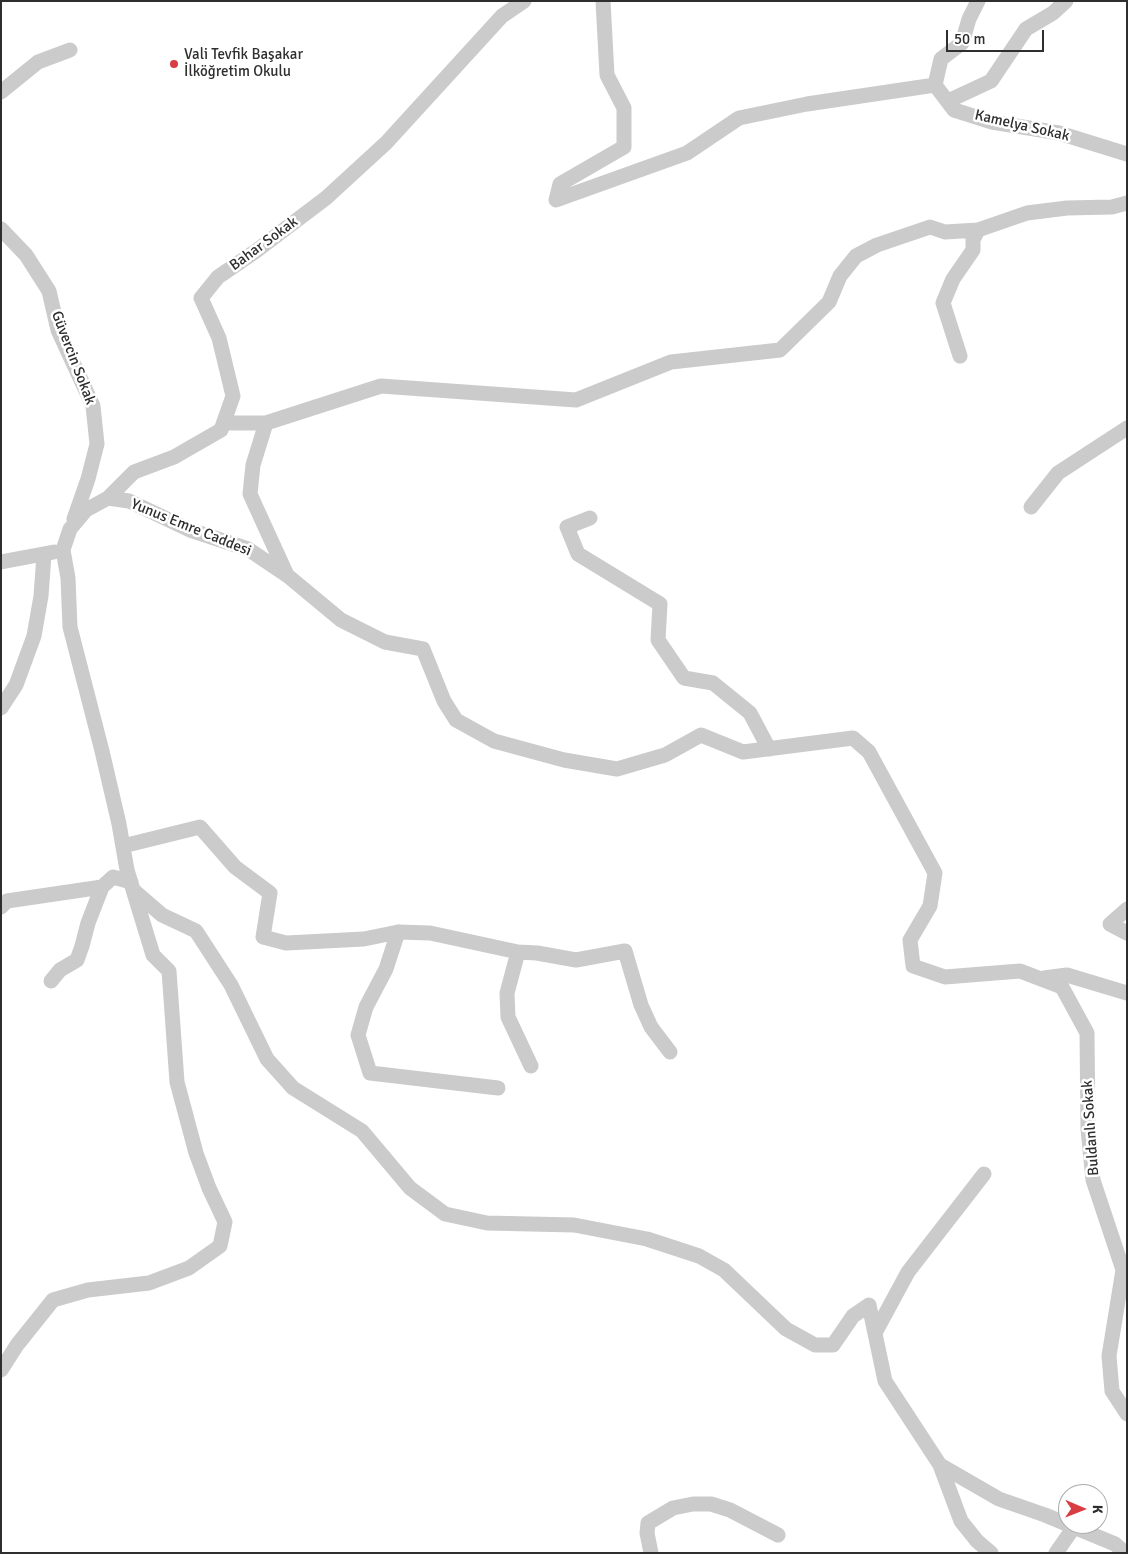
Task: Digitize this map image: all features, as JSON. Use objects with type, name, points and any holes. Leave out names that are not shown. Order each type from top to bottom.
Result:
[{"type":"street","name":"Bahar Sokak","points":[[224,423],[233,396],[219,338],[201,298],[218,277],[326,198],[346,180],[386,143],[502,16],[524,1]]},
{"type":"street","points":[[603,1],[607,75],[624,108],[624,147],[560,184],[556,200],[686,153],[739,118],[807,104],[935,85],[941,59],[962,43],[969,19],[978,1]]},
{"type":"street","points":[[948,101],[991,82],[1026,29],[1053,13],[1066,1]]},
{"type":"street","points":[[1,92],[38,62],[70,50]]},
{"type":"street","name":"Kamelya Sokak","points":[[935,85],[954,110],[992,122],[1060,133],[1123,155]]},
{"type":"street","points":[[1,1370],[17,1345],[52,1300],[88,1290],[149,1283],[189,1268],[220,1246],[225,1222],[209,1188],[196,1153],[177,1082],[169,971],[153,955],[132,886],[102,751],[70,627],[68,578],[63,550],[70,529],[86,510],[108,498],[134,472],[174,457],[221,430],[224,423],[266,423],[381,386],[576,400],[671,362],[780,350],[829,302],[840,276],[856,256],[877,245],[930,227],[945,232],[978,230],[1027,214],[1067,208],[1112,207],[1127,203]]},
{"type":"street","name":"Güvercin Sokak","points":[[1,229],[26,255],[49,290],[58,330],[92,406],[97,444],[88,479],[70,529]]},
{"type":"street","points":[[960,356],[943,303],[953,279],[973,250],[973,240],[978,230]]},
{"type":"street","points":[[266,423],[252,465],[250,494],[288,576]]},
{"type":"street","points":[[1031,506],[1058,473],[1127,428]]},
{"type":"street","name":"Yunus Emre Caddesi","points":[[108,498],[129,501],[190,530],[248,549],[288,576],[341,620],[385,642],[423,649],[444,701],[456,720],[494,742],[564,760],[617,768],[665,755],[701,735],[743,752],[853,738],[869,752],[935,873],[930,906],[910,940],[913,966],[945,977],[1020,971],[1062,987]]},
{"type":"street","points":[[590,518],[568,527],[578,554],[660,604],[658,640],[684,678],[713,683],[750,713],[769,749]]},
{"type":"street","points":[[1,562],[63,550]]},
{"type":"street","points":[[1,708],[16,685],[34,636],[41,596],[44,555]]},
{"type":"street","points":[[123,846],[200,827],[235,867],[270,893],[263,937],[286,943],[364,939],[398,932],[430,933],[518,952],[537,953],[576,960],[624,951],[641,1005],[651,1027],[670,1052]]},
{"type":"street","points":[[51,980],[60,970],[76,960],[102,887],[113,877],[132,886],[162,915],[196,932],[231,985],[266,1059],[293,1088],[362,1131],[410,1188],[445,1214],[487,1223],[574,1224],[647,1239],[699,1256],[724,1270],[786,1329],[815,1345],[833,1345],[852,1316],[869,1304],[885,1381],[940,1465],[961,1521],[977,1541],[991,1553]]},
{"type":"street","points":[[1,907],[7,901],[102,887]]},
{"type":"street","points":[[1127,909],[1110,924],[1127,932]]},
{"type":"street","points":[[398,932],[386,969],[366,1007],[358,1035],[370,1073],[498,1088]]},
{"type":"street","points":[[518,952],[507,993],[508,1017],[531,1066]]},
{"type":"street","name":"Yunus Emre Caddesi","points":[[1040,978],[1067,975],[1127,993]]},
{"type":"street","name":"Buldanlı Sokak","points":[[1062,987],[1087,1033],[1088,1129],[1094,1180],[1123,1270],[1109,1356],[1112,1391],[1127,1414]]},
{"type":"street","points":[[875,1333],[908,1272],[984,1174]]},
{"type":"street","points":[[940,1465],[999,1498],[1058,1520]]},
{"type":"street","points":[[651,1553],[647,1533],[648,1523],[673,1508],[693,1504],[711,1504],[730,1510],[778,1535]]},
{"type":"street","points":[[1056,1553],[1069,1534]]},
{"type":"street","points":[[1091,1534],[1115,1544],[1125,1553]]},
{"type":"place","name":"Vali Tevfik Başakar İlköğretim Okulu","points":[[174,64]]}]
